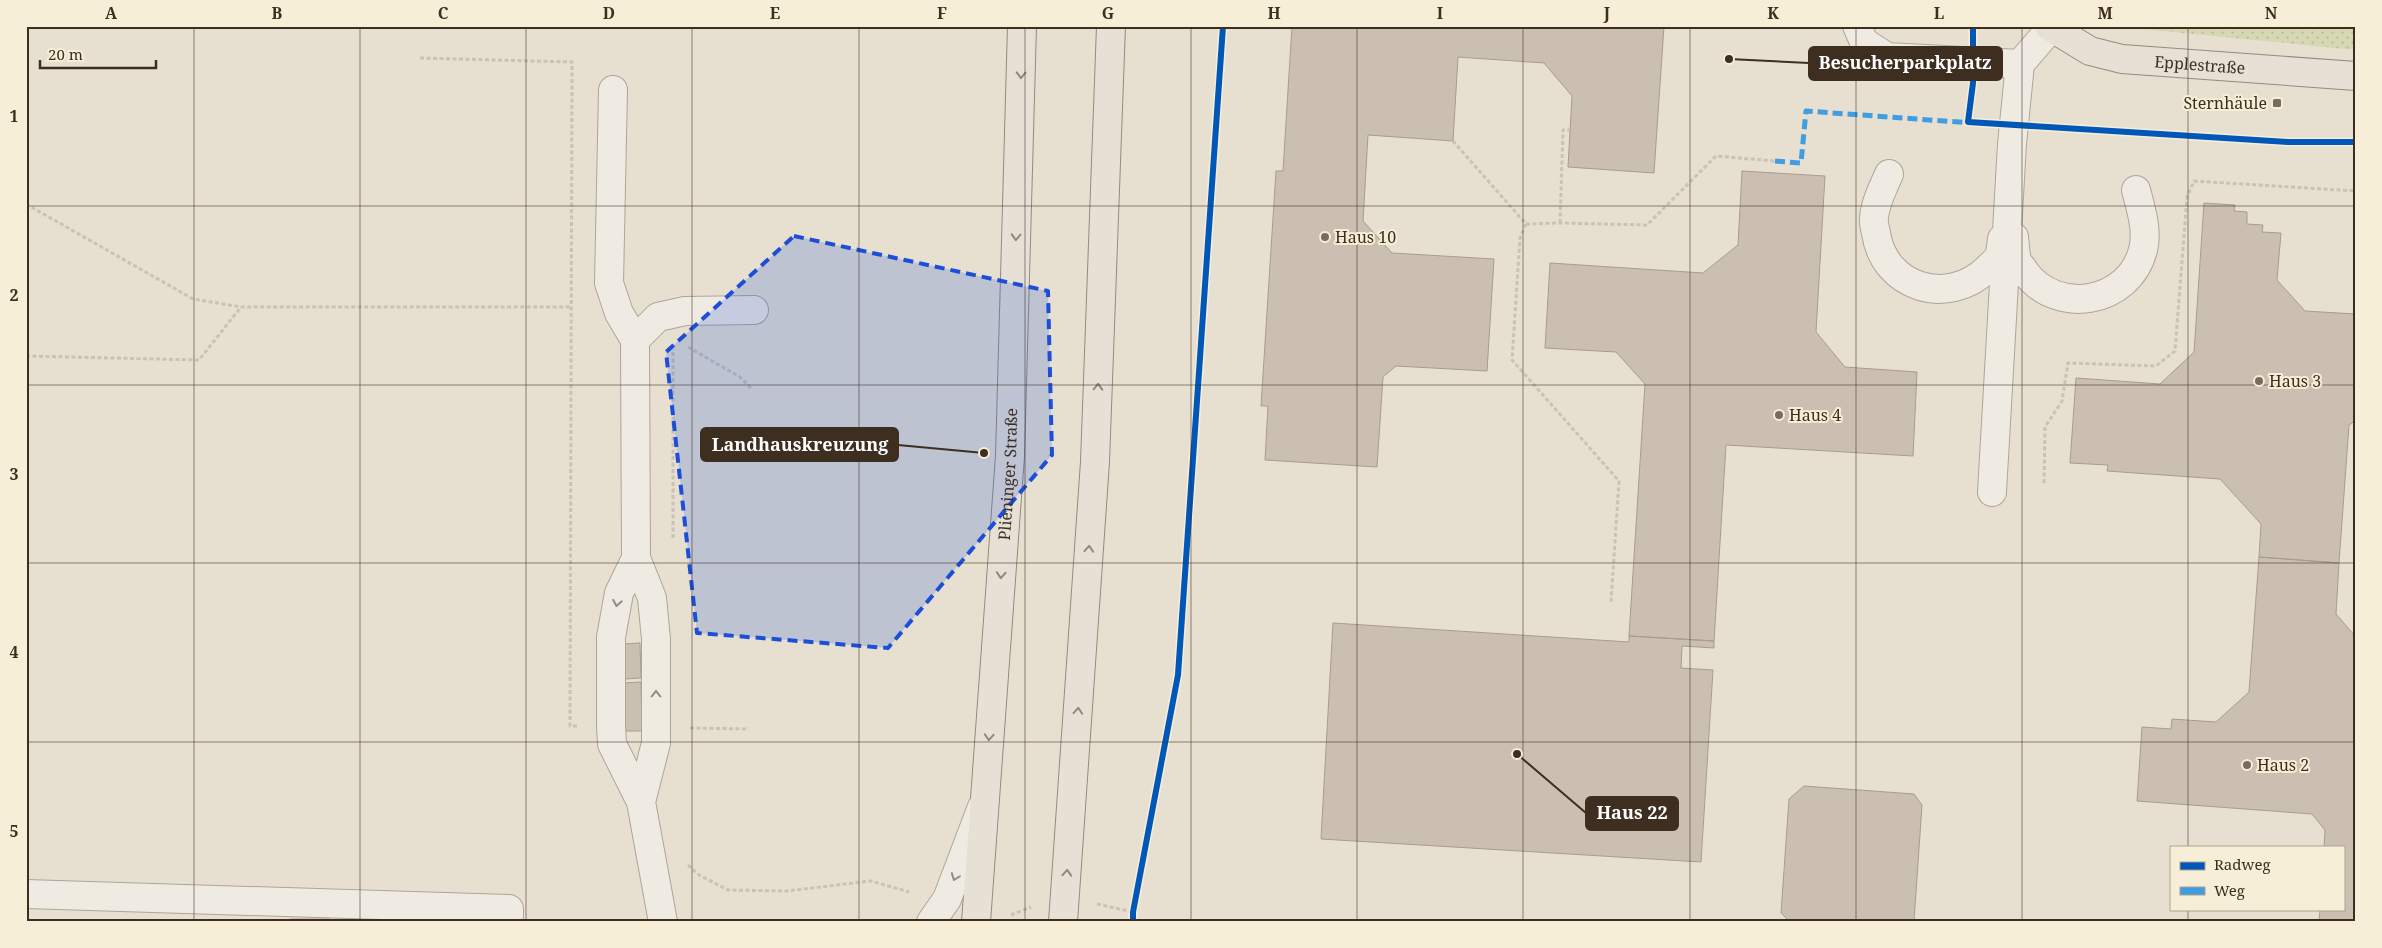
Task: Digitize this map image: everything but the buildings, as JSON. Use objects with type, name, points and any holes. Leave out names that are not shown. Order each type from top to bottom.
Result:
[{"type":"main road","name":"Plieninger Straße","points":[[976,922],[1010,456],[1022,26]]},
{"type":"main road","points":[[1063,922],[1095,462],[1111,26]]},
{"type":"main road","name":"Epplestraße","points":[[2050,27],[2090,51],[2122,58],[2356,76]]},
{"type":"lane","points":[[1857,26],[1864,42],[1887,57],[2020,64]]},
{"type":"lane","points":[[1992,492],[2009,201],[2020,64],[2050,27]]},
{"type":"lane","points":[[613,90],[609,283],[618,313],[635,340],[636,558],[652,598],[656,639],[656,743],[641,802]]},
{"type":"lane","points":[[1889,174],[1881,192],[1874,219],[1878,246],[1889,266],[1905,280],[1928,289],[1953,289],[1975,280],[1998,257],[2009,201]]},
{"type":"lane","points":[[2009,201],[2017,261],[2033,282],[2058,296],[2070,300],[2091,299],[2109,292],[2124,282],[2135,268],[2143,251],[2145,232],[2136,190]]},
{"type":"lane","points":[[635,340],[658,317],[685,311],[754,310]]},
{"type":"lane","points":[[636,558],[619,593],[611,637],[612,744],[641,802],[664,922]]},
{"type":"lane","points":[[931,922],[946,899],[985,798]]},
{"type":"lane","points":[[26,894],[510,908],[510,922]]},
{"type":"path","points":[[420,58],[572,62],[570,726],[611,726]]},
{"type":"path","points":[[1560,223],[1563,130],[1570,130]]},
{"type":"path","points":[[1453,141],[1526,224]]},
{"type":"path","points":[[1526,224],[1647,225],[1716,156],[1775,161]]},
{"type":"path","points":[[2044,483],[2045,427],[2062,401],[2068,363],[2156,366],[2175,351],[2187,197],[2194,181],[2356,191]]},
{"type":"path","points":[[26,204],[193,299],[241,307],[572,307]]},
{"type":"path","points":[[1526,224],[1520,238],[1512,360],[1619,481],[1611,602]]},
{"type":"path","points":[[26,356],[199,360],[241,307]]},
{"type":"path","points":[[682,343],[740,377],[752,389]]},
{"type":"path","points":[[673,543],[674,348]]},
{"type":"path","points":[[682,728],[749,729]]},
{"type":"path","points":[[686,863],[699,876],[728,890],[786,891],[871,881],[914,894]]},
{"type":"highlighted area","points":[[794,236],[1048,291],[1052,455],[888,648],[697,633],[666,352]]},
{"type":"green space","points":[[2111,26],[2356,26],[2356,50]]},
{"type":"marked path","points":[[1775,161],[1801,163],[1806,111],[1972,123]]},
{"type":"cycle path","points":[[1133,922],[1133,912],[1178,675],[1223,26]]},
{"type":"cycle path","points":[[1973,26],[1973,83],[1968,122],[2288,142],[2356,142]]},
{"type":"place","name":"Besucherparkplatz","points":[[1729,59]]},
{"type":"place","name":"Sternhäule","points":[[2277,103]]},
{"type":"place","name":"Haus 10","points":[[1325,237]]},
{"type":"place","name":"Haus 3","points":[[2259,381]]},
{"type":"place","name":"Haus 4","points":[[1779,415]]},
{"type":"place","name":"Landhauskreuzung","points":[[984,453]]},
{"type":"place","name":"Haus 22","points":[[1517,754]]},
{"type":"place","name":"Haus 2","points":[[2247,765]]}]
